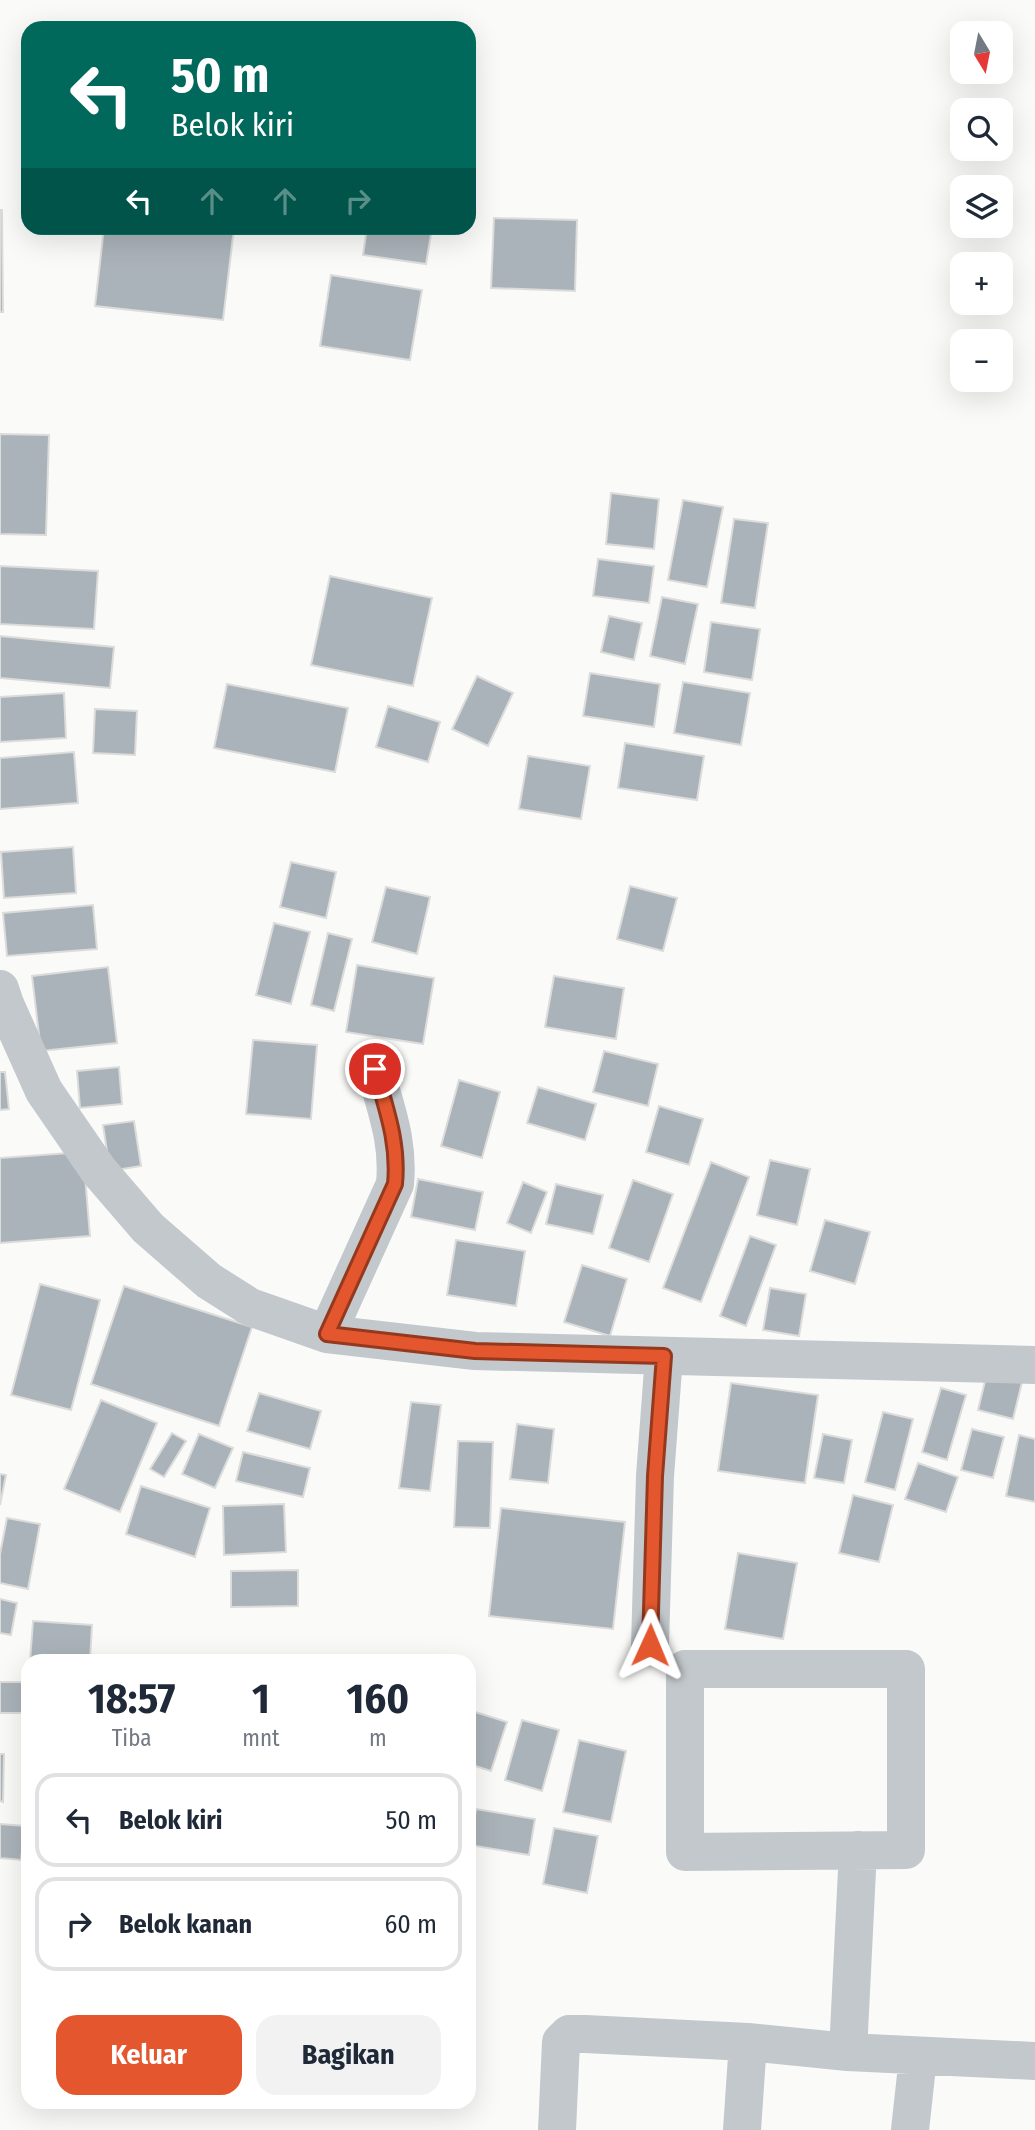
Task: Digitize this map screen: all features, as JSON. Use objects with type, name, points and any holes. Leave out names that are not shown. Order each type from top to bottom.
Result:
[{"type":"street","points":[[0,989],[44,1091],[99,1171],[148,1228],[209,1281],[250,1307],[327,1334],[475,1351],[1035,1365]]},
{"type":"street","points":[[327,1334],[395,1184],[397,1161],[394,1139],[375,1069]]},
{"type":"street","points":[[650,1645],[655,1476],[664,1356]]},
{"type":"street","points":[[685,1669],[906,1669],[906,1850],[858,1850],[685,1852],[685,1669]]},
{"type":"street","points":[[848,2052],[858,1850]]},
{"type":"street","points":[[557,2130],[561,2042],[569,2035],[748,2042],[918,2057],[1035,2061]]},
{"type":"street","points":[[742,2130],[748,2042]]},
{"type":"street","points":[[910,2130],[918,2057]]},
{"type":"building","points":[[2,210],[3,312],[0,312]]},
{"type":"building","points":[[494,218],[577,220],[575,291],[491,288]]},
{"type":"building","points":[[103,235],[233,235],[223,320],[95,306]]},
{"type":"building","points":[[366,235],[431,235],[426,264],[363,255]]},
{"type":"building","points":[[331,275],[422,290],[410,360],[320,346]]},
{"type":"building","points":[[0,434],[49,435],[46,535],[0,534]]},
{"type":"building","points":[[611,493],[659,499],[654,549],[606,544]]},
{"type":"building","points":[[683,500],[723,507],[707,587],[668,580]]},
{"type":"building","points":[[734,519],[768,523],[755,608],[721,603]]},
{"type":"building","points":[[598,559],[654,566],[649,603],[593,596]]},
{"type":"building","points":[[0,566],[98,571],[94,629],[0,624]]},
{"type":"building","points":[[330,576],[432,598],[413,686],[311,665]]},
{"type":"building","points":[[662,597],[698,604],[685,664],[650,656]]},
{"type":"building","points":[[609,616],[642,623],[634,660],[601,652]]},
{"type":"building","points":[[711,622],[760,629],[752,680],[704,672]]},
{"type":"building","points":[[0,636],[114,647],[110,688],[0,678]]},
{"type":"building","points":[[590,673],[660,684],[654,727],[583,716]]},
{"type":"building","points":[[477,676],[513,693],[488,746],[452,729]]},
{"type":"building","points":[[683,682],[750,693],[741,745],[674,733]]},
{"type":"building","points":[[227,684],[348,708],[335,772],[214,748]]},
{"type":"building","points":[[64,693],[66,738],[0,742],[0,697]]},
{"type":"building","points":[[388,706],[440,722],[428,762],[376,747]]},
{"type":"building","points":[[95,709],[137,711],[135,755],[93,753]]},
{"type":"building","points":[[625,743],[704,756],[697,800],[618,788]]},
{"type":"building","points":[[74,752],[78,803],[0,809],[0,758]]},
{"type":"building","points":[[528,756],[590,766],[581,819],[519,809]]},
{"type":"building","points":[[73,847],[76,893],[4,898],[1,852]]},
{"type":"building","points":[[291,862],[336,872],[326,918],[280,907]]},
{"type":"building","points":[[630,886],[677,898],[663,951],[617,939]]},
{"type":"building","points":[[386,887],[430,897],[417,954],[372,942]]},
{"type":"building","points":[[93,905],[97,949],[7,956],[3,913]]},
{"type":"building","points":[[274,923],[310,932],[291,1004],[256,995]]},
{"type":"building","points":[[328,933],[352,939],[334,1011],[311,1005]]},
{"type":"building","points":[[357,965],[434,978],[423,1044],[346,1032]]},
{"type":"building","points":[[108,967],[117,1043],[41,1051],[32,976]]},
{"type":"building","points":[[554,976],[624,988],[616,1039],[545,1027]]},
{"type":"building","points":[[253,1040],[317,1045],[311,1119],[246,1114]]},
{"type":"building","points":[[604,1051],[658,1064],[648,1106],[593,1092]]},
{"type":"building","points":[[119,1067],[122,1104],[80,1108],[77,1071]]},
{"type":"building","points":[[0,1072],[5,1072],[9,1109],[0,1110]]},
{"type":"building","points":[[459,1080],[500,1092],[482,1158],[441,1146]]},
{"type":"building","points":[[538,1087],[596,1104],[585,1140],[527,1123]]},
{"type":"building","points":[[659,1106],[703,1119],[689,1165],[646,1152]]},
{"type":"building","points":[[134,1121],[141,1166],[110,1171],[103,1125]]},
{"type":"building","points":[[83,1152],[90,1236],[0,1243],[0,1158]]},
{"type":"building","points":[[770,1160],[810,1169],[797,1225],[757,1215]]},
{"type":"building","points":[[711,1162],[749,1177],[701,1302],[663,1288]]},
{"type":"building","points":[[418,1179],[483,1192],[475,1230],[411,1217]]},
{"type":"building","points":[[633,1180],[673,1194],[649,1262],[609,1248]]},
{"type":"building","points":[[523,1182],[547,1192],[531,1233],[507,1223]]},
{"type":"building","points":[[556,1184],[603,1195],[593,1234],[546,1224]]},
{"type":"building","points":[[825,1220],[870,1232],[855,1284],[810,1271]]},
{"type":"building","points":[[750,1236],[776,1245],[746,1326],[720,1316]]},
{"type":"building","points":[[456,1240],[525,1251],[516,1306],[447,1295]]},
{"type":"building","points":[[582,1265],[627,1279],[610,1336],[564,1322]]},
{"type":"building","points":[[40,1284],[100,1300],[71,1410],[11,1395]]},
{"type":"building","points":[[124,1286],[252,1327],[219,1426],[91,1384]]},
{"type":"building","points":[[770,1288],[806,1294],[799,1336],[763,1330]]},
{"type":"building","points":[[988,1369],[1023,1378],[1013,1419],[978,1410]]},
{"type":"building","points":[[731,1383],[818,1395],[805,1483],[718,1471]]},
{"type":"building","points":[[941,1388],[966,1395],[947,1460],[922,1452]]},
{"type":"building","points":[[259,1393],[321,1411],[310,1449],[247,1431]]},
{"type":"building","points":[[101,1400],[157,1423],[120,1512],[64,1489]]},
{"type":"building","points":[[411,1402],[441,1405],[430,1491],[399,1488]]},
{"type":"building","points":[[883,1412],[913,1419],[895,1490],[865,1482]]},
{"type":"building","points":[[517,1424],[554,1429],[548,1483],[510,1479]]},
{"type":"building","points":[[972,1429],[1004,1437],[993,1478],[961,1470]]},
{"type":"building","points":[[172,1433],[186,1441],[164,1477],[150,1469]]},
{"type":"building","points":[[199,1434],[233,1448],[215,1488],[182,1474]]},
{"type":"building","points":[[823,1434],[852,1440],[844,1483],[814,1478]]},
{"type":"building","points":[[1019,1435],[1035,1439],[1035,1502],[1006,1496]]},
{"type":"building","points":[[458,1441],[493,1442],[490,1528],[454,1527]]},
{"type":"building","points":[[243,1452],[310,1468],[303,1497],[236,1481]]},
{"type":"building","points":[[918,1463],[958,1477],[946,1512],[905,1499]]},
{"type":"building","points":[[0,1474],[6,1475],[0,1505]]},
{"type":"building","points":[[141,1486],[210,1508],[195,1557],[126,1534]]},
{"type":"building","points":[[853,1495],[893,1505],[879,1562],[839,1553]]},
{"type":"building","points":[[284,1504],[286,1552],[224,1555],[223,1506]]},
{"type":"building","points":[[501,1508],[625,1522],[613,1629],[489,1616]]},
{"type":"building","points":[[7,1518],[40,1524],[28,1589],[0,1583],[0,1554]]},
{"type":"building","points":[[738,1553],[797,1563],[783,1639],[725,1629]]},
{"type":"building","points":[[298,1570],[298,1606],[231,1607],[231,1571]]},
{"type":"building","points":[[0,1599],[17,1603],[11,1635],[0,1633]]},
{"type":"building","points":[[33,1621],[92,1625],[90,1654],[31,1654]]},
{"type":"building","points":[[0,1682],[21,1682],[21,1713],[0,1713]]},
{"type":"building","points":[[476,1712],[507,1722],[491,1771],[476,1766]]},
{"type":"building","points":[[522,1720],[559,1730],[542,1791],[505,1780]]},
{"type":"building","points":[[579,1740],[626,1751],[611,1822],[563,1812]]},
{"type":"building","points":[[0,1754],[4,1754],[3,1802],[0,1801]]},
{"type":"building","points":[[476,1809],[535,1819],[529,1855],[476,1846]]},
{"type":"building","points":[[0,1824],[21,1826],[21,1860],[0,1858]]},
{"type":"building","points":[[554,1828],[598,1836],[587,1893],[543,1884]]},
{"type":"route","points":[[375,1069],[394,1139],[397,1161],[395,1184],[327,1334],[475,1351],[664,1356],[655,1476],[650,1645]]}]
